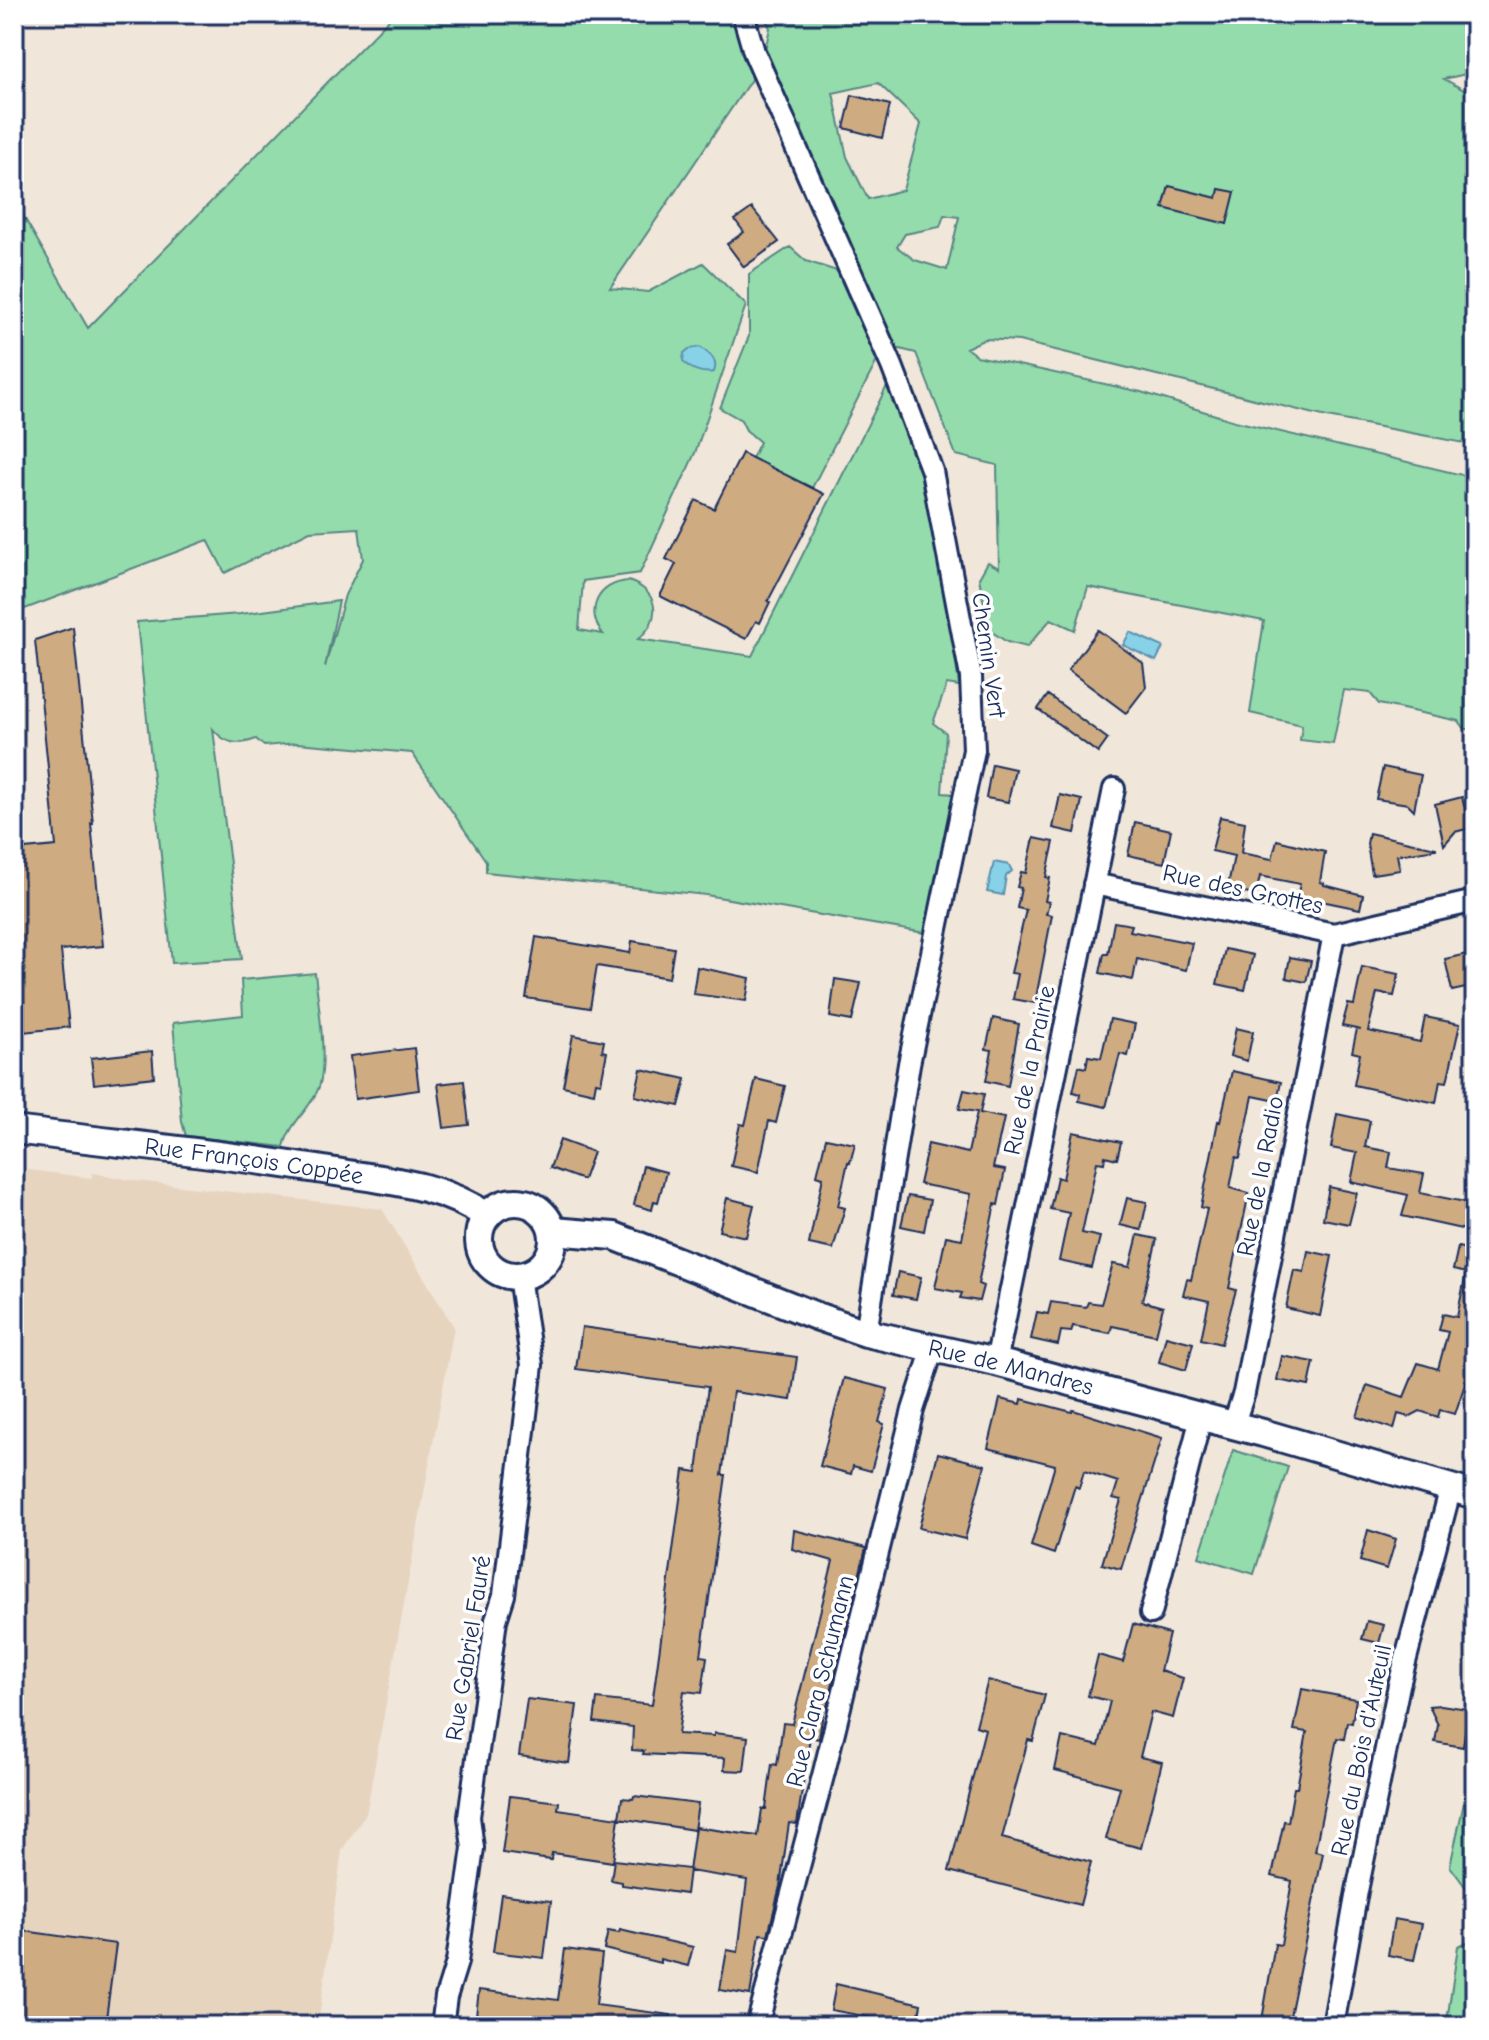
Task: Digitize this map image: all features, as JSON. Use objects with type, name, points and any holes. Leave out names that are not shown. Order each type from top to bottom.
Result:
[{"type":"street","name":"Chemin Vert","points":[[743,14],[754,52],[892,366],[932,471],[971,677],[974,750],[909,1064],[866,1333]]},
{"type":"street","name":"Rue de la Prairie","points":[[996,1362],[1114,789]]},
{"type":"street","name":"Rue des Grottes","points":[[1094,884],[1334,934],[1475,901]]},
{"type":"street","name":"Rue de la Radio","points":[[1233,1426],[1244,1393],[1334,934]]},
{"type":"street","name":"Rue François Coppée","points":[[14,1130],[248,1157],[434,1188],[466,1202],[487,1216]]},
{"type":"street","points":[[525,1202],[543,1213],[553,1231],[551,1252],[546,1261],[529,1274],[519,1276],[498,1272],[483,1256],[479,1236],[487,1216],[504,1204],[525,1202]]},
{"type":"street","name":"Rue de Mandres","points":[[553,1231],[614,1236],[866,1333],[996,1362],[1463,1491]]},
{"type":"street","name":"Rue Gabriel Fauré","points":[[442,2026],[446,1997],[457,1962],[473,1848],[469,1817],[525,1440],[532,1365],[519,1276]]},
{"type":"street","name":"Rue Clara Schumann","points":[[757,2026],[824,1772],[913,1410],[933,1348]]},
{"type":"street","points":[[1151,1613],[1201,1417]]},
{"type":"street","name":"Rue du Bois d'Auteuil","points":[[1333,2026],[1399,1685],[1463,1491]]},
{"type":"shaded area","points":[[14,1168],[91,1178],[93,1173],[137,1181],[382,1209],[454,1327],[366,1814],[342,1850],[318,2026],[14,2026]]},
{"type":"green space","points":[[394,14],[734,14],[754,75],[610,288],[648,292],[703,263],[746,305],[695,453],[640,573],[583,581],[579,630],[603,634],[595,616],[597,600],[609,587],[628,581],[646,592],[654,607],[651,623],[638,639],[752,656],[889,382],[925,482],[944,577],[959,686],[947,684],[933,723],[946,733],[942,793],[955,794],[925,933],[706,895],[486,872],[486,861],[412,753],[297,743],[264,746],[256,739],[232,742],[213,729],[242,959],[172,963],[137,622],[240,614],[339,601],[325,667],[345,595],[363,559],[359,528],[310,531],[225,573],[208,540],[14,613],[14,200],[88,328]]},
{"type":"green space","points":[[763,14],[1475,14],[1475,72],[1444,79],[1475,96],[1475,445],[1327,417],[1019,341],[985,339],[966,348],[977,356],[1141,392],[1235,421],[1475,478],[1475,729],[1465,729],[1459,721],[1379,704],[1370,693],[1344,690],[1333,744],[1300,740],[1302,725],[1250,713],[1264,621],[1088,587],[1075,630],[1051,619],[1027,647],[1007,642],[989,630],[979,578],[988,562],[999,568],[997,465],[956,455],[916,353],[896,348],[865,317],[801,175],[802,126],[772,118],[757,86],[770,28]],"holes":[[[878,83],[921,124],[903,190],[868,199],[847,157],[833,93]],[[944,215],[959,217],[947,270],[915,260],[897,247],[905,234],[940,227]]]},
{"type":"green space","points":[[790,247],[806,261],[837,271],[877,361],[812,488],[752,458],[760,442],[746,430],[741,420],[720,408],[749,336],[749,274]]},
{"type":"green space","points":[[315,973],[322,1031],[322,1076],[315,1095],[290,1131],[284,1147],[186,1136],[173,1023],[243,1015],[241,980]]},
{"type":"green space","points":[[1233,1450],[1288,1467],[1254,1574],[1199,1557]]},
{"type":"green space","points":[[1475,1778],[1475,1900],[1450,1866],[1467,1789]]},
{"type":"green space","points":[[1475,1939],[1475,2026],[1400,2026],[1447,2021],[1458,1946]]},
{"type":"water","points":[[700,347],[714,360],[714,372],[697,371],[683,361],[684,353]]},
{"type":"water","points":[[1130,632],[1163,647],[1156,661],[1123,645]]},
{"type":"water","points":[[994,862],[1009,865],[1012,871],[1006,876],[1003,895],[987,892]]},
{"type":"building","points":[[852,95],[890,105],[882,138],[844,128]]},
{"type":"building","points":[[1169,186],[1217,198],[1219,189],[1235,192],[1227,224],[1163,208]]},
{"type":"building","points":[[752,208],[779,242],[744,267],[727,244],[744,232],[735,220]]},
{"type":"building","points":[[742,453],[824,494],[768,601],[760,623],[756,621],[746,639],[660,596],[676,564],[666,559],[696,500],[714,509]]},
{"type":"building","points":[[73,627],[103,946],[61,950],[69,1027],[14,1033],[14,850],[56,846],[35,640]]},
{"type":"building","points":[[1098,630],[1143,663],[1146,687],[1126,713],[1068,670]]},
{"type":"building","points":[[1048,695],[1108,739],[1098,753],[1038,709]]},
{"type":"building","points":[[992,764],[1015,769],[1008,802],[986,798]]},
{"type":"building","points":[[1383,767],[1421,775],[1414,810],[1408,804],[1376,799]]},
{"type":"building","points":[[1060,795],[1082,800],[1075,833],[1053,828]]},
{"type":"building","points":[[1462,797],[1470,828],[1455,832],[1444,845],[1435,804]]},
{"type":"building","points":[[1220,817],[1245,822],[1241,853],[1272,859],[1277,840],[1325,852],[1320,882],[1363,895],[1360,909],[1297,896],[1300,884],[1260,876],[1256,895],[1227,890],[1234,856],[1212,851]]},
{"type":"building","points":[[1135,822],[1171,830],[1164,863],[1128,855]]},
{"type":"building","points":[[1369,833],[1436,849],[1397,855],[1400,870],[1372,874],[1367,844]]},
{"type":"building","points":[[1034,838],[1054,842],[1046,877],[1050,878],[1045,901],[1049,902],[1046,914],[1052,915],[1035,1003],[1013,999],[1018,974],[1011,973],[1026,910],[1017,908],[1021,888],[1017,887],[1021,872],[1026,873]]},
{"type":"building","points":[[1114,922],[1132,925],[1130,931],[1192,943],[1186,970],[1137,959],[1133,980],[1100,973],[1104,954],[1108,954]]},
{"type":"building","points":[[536,937],[630,953],[632,941],[674,948],[669,978],[597,966],[590,1008],[526,998]]},
{"type":"building","points":[[1225,949],[1253,955],[1245,990],[1217,984]]},
{"type":"building","points":[[1471,953],[1475,986],[1452,991],[1445,959]]},
{"type":"building","points":[[1290,957],[1311,961],[1306,982],[1286,978]]},
{"type":"building","points":[[697,967],[750,978],[746,1001],[693,994]]},
{"type":"building","points":[[1362,967],[1399,974],[1394,996],[1377,993],[1368,1031],[1420,1042],[1425,1017],[1460,1024],[1447,1082],[1440,1081],[1436,1103],[1354,1085],[1360,1054],[1352,1052],[1357,1029],[1342,1026],[1348,1004],[1354,1005]]},
{"type":"building","points":[[835,979],[861,983],[852,1021],[830,1017]]},
{"type":"building","points":[[993,1018],[1019,1024],[1008,1086],[986,1081],[992,1050],[986,1049]]},
{"type":"building","points":[[1110,1019],[1135,1024],[1128,1056],[1120,1054],[1106,1107],[1079,1101],[1080,1094],[1073,1092],[1079,1066],[1086,1068],[1088,1056],[1101,1058]]},
{"type":"building","points":[[1236,1028],[1253,1032],[1247,1061],[1230,1056]]},
{"type":"building","points":[[573,1035],[604,1041],[602,1051],[607,1052],[601,1083],[596,1082],[594,1093],[563,1086]]},
{"type":"building","points":[[414,1048],[419,1090],[355,1099],[350,1056]]},
{"type":"building","points":[[152,1051],[154,1077],[94,1084],[91,1058]]},
{"type":"building","points":[[641,1069],[686,1079],[679,1106],[635,1096]]},
{"type":"building","points":[[1232,1071],[1281,1082],[1277,1101],[1253,1096],[1240,1158],[1236,1157],[1230,1188],[1249,1193],[1229,1288],[1236,1290],[1221,1344],[1201,1339],[1209,1301],[1183,1295],[1187,1279],[1191,1280],[1207,1209],[1201,1207],[1218,1121]]},
{"type":"building","points":[[756,1079],[785,1086],[776,1123],[769,1121],[758,1172],[731,1166],[740,1124],[745,1125]]},
{"type":"building","points":[[464,1081],[469,1125],[444,1128],[438,1084]]},
{"type":"building","points":[[964,1090],[984,1094],[980,1113],[1004,1118],[993,1168],[1005,1170],[978,1284],[983,1286],[979,1301],[960,1298],[962,1293],[935,1288],[946,1236],[962,1239],[971,1194],[919,1184],[928,1144],[968,1153],[977,1112],[959,1109]]},
{"type":"building","points":[[1337,1114],[1370,1121],[1365,1147],[1391,1152],[1388,1168],[1424,1174],[1420,1193],[1475,1204],[1475,1232],[1402,1216],[1408,1195],[1351,1182],[1357,1153],[1331,1148]]},
{"type":"building","points":[[1073,1132],[1121,1142],[1117,1159],[1105,1156],[1104,1163],[1097,1162],[1082,1233],[1100,1237],[1092,1268],[1059,1261],[1069,1213],[1050,1209],[1057,1177],[1063,1179]]},
{"type":"building","points":[[826,1138],[855,1144],[838,1206],[845,1208],[833,1249],[809,1244],[823,1177],[817,1175]]},
{"type":"building","points":[[560,1140],[593,1152],[583,1180],[550,1168]]},
{"type":"building","points":[[643,1166],[666,1172],[658,1202],[654,1201],[652,1210],[634,1205]]},
{"type":"building","points":[[1329,1187],[1357,1193],[1349,1224],[1323,1219]]},
{"type":"building","points":[[908,1196],[930,1200],[924,1231],[901,1226]]},
{"type":"building","points":[[727,1198],[754,1205],[746,1237],[719,1231]]},
{"type":"building","points":[[1127,1198],[1147,1202],[1141,1230],[1120,1225]]},
{"type":"building","points":[[1138,1235],[1157,1239],[1142,1301],[1163,1307],[1156,1335],[1112,1326],[1110,1333],[1073,1326],[1071,1332],[1061,1331],[1058,1345],[1031,1339],[1037,1312],[1048,1314],[1051,1302],[1086,1307],[1088,1302],[1101,1304],[1113,1264],[1130,1267]]},
{"type":"building","points":[[1458,1247],[1475,1251],[1475,1330],[1468,1375],[1455,1414],[1440,1410],[1438,1417],[1420,1411],[1409,1417],[1398,1414],[1394,1429],[1357,1417],[1367,1385],[1404,1397],[1418,1363],[1438,1369],[1448,1332],[1439,1330],[1443,1314],[1457,1317],[1466,1273],[1453,1270]]},
{"type":"building","points":[[1308,1251],[1332,1256],[1320,1316],[1286,1308],[1294,1270],[1304,1272]]},
{"type":"building","points":[[898,1272],[921,1277],[916,1299],[893,1295]]},
{"type":"building","points":[[582,1327],[797,1357],[791,1400],[733,1392],[722,1475],[726,1475],[701,1656],[707,1657],[702,1693],[684,1691],[678,1734],[714,1736],[714,1733],[748,1737],[744,1771],[724,1770],[725,1758],[643,1754],[644,1751],[632,1750],[633,1727],[594,1722],[597,1699],[652,1705],[684,1470],[697,1472],[708,1387],[576,1369]]},
{"type":"building","points":[[1166,1336],[1193,1343],[1186,1370],[1159,1362]]},
{"type":"building","points":[[1282,1356],[1314,1362],[1309,1386],[1277,1380]]},
{"type":"building","points":[[844,1378],[888,1389],[879,1422],[884,1424],[871,1471],[853,1466],[851,1474],[820,1466]]},
{"type":"building","points":[[1000,1399],[1021,1404],[1022,1399],[1073,1410],[1162,1438],[1121,1569],[1102,1564],[1121,1500],[1113,1498],[1118,1482],[1084,1471],[1079,1488],[1075,1486],[1054,1554],[1031,1546],[1055,1465],[988,1448]]},
{"type":"building","points":[[938,1453],[985,1465],[965,1539],[919,1528]]},
{"type":"building","points":[[794,1530],[866,1548],[827,1707],[824,1706],[819,1739],[810,1737],[797,1824],[789,1823],[780,1886],[768,1935],[760,1934],[750,1995],[720,1990],[727,1950],[738,1952],[747,1880],[689,1871],[695,1827],[758,1836],[762,1809],[766,1809],[772,1764],[777,1765],[783,1723],[792,1724],[833,1561],[792,1549]]},
{"type":"building","points":[[1368,1530],[1396,1539],[1387,1569],[1360,1561]]},
{"type":"building","points":[[1367,1621],[1384,1625],[1379,1643],[1362,1639]]},
{"type":"building","points":[[1133,1624],[1169,1634],[1160,1671],[1183,1678],[1173,1718],[1151,1712],[1140,1757],[1162,1762],[1141,1848],[1106,1839],[1120,1787],[1055,1770],[1062,1737],[1099,1746],[1110,1701],[1088,1696],[1098,1655],[1123,1662]]},
{"type":"building","points":[[988,1680],[1045,1695],[1033,1741],[1028,1740],[1002,1838],[1091,1862],[1080,1905],[949,1871],[985,1729],[976,1726]]},
{"type":"building","points":[[1302,1689],[1356,1699],[1352,1723],[1347,1722],[1344,1739],[1337,1738],[1315,1851],[1323,1853],[1288,2026],[1261,2026],[1275,1944],[1281,1945],[1292,1881],[1272,1876],[1284,1821],[1288,1822],[1294,1788],[1297,1788],[1307,1732],[1294,1730]]},
{"type":"building","points":[[527,1699],[577,1705],[569,1763],[519,1756]]},
{"type":"building","points":[[1429,1706],[1468,1709],[1463,1747],[1435,1742],[1438,1725]]},
{"type":"building","points":[[510,1796],[559,1802],[558,1809],[619,1818],[613,1862],[552,1853],[551,1860],[502,1853]]},
{"type":"building","points":[[634,1796],[698,1804],[694,1830],[619,1818],[622,1798],[633,1799]]},
{"type":"building","points":[[614,1860],[689,1869],[686,1894],[622,1885],[622,1882],[611,1880]]},
{"type":"building","points":[[501,1894],[551,1901],[544,1958],[493,1952]]},
{"type":"building","points":[[1394,1919],[1422,1924],[1414,1960],[1388,1955]]},
{"type":"building","points":[[620,1930],[693,1947],[688,1966],[660,1959],[660,1963],[604,1949],[608,1931],[619,1933]]},
{"type":"building","points":[[24,1931],[116,1944],[105,2026],[14,2026],[14,2002]]},
{"type":"building","points":[[565,1949],[602,1954],[596,2005],[671,2015],[670,2026],[475,2024],[479,1990],[558,2000]]},
{"type":"building","points":[[836,1984],[921,2004],[917,2026],[884,2024],[885,2020],[831,2010]]}]
